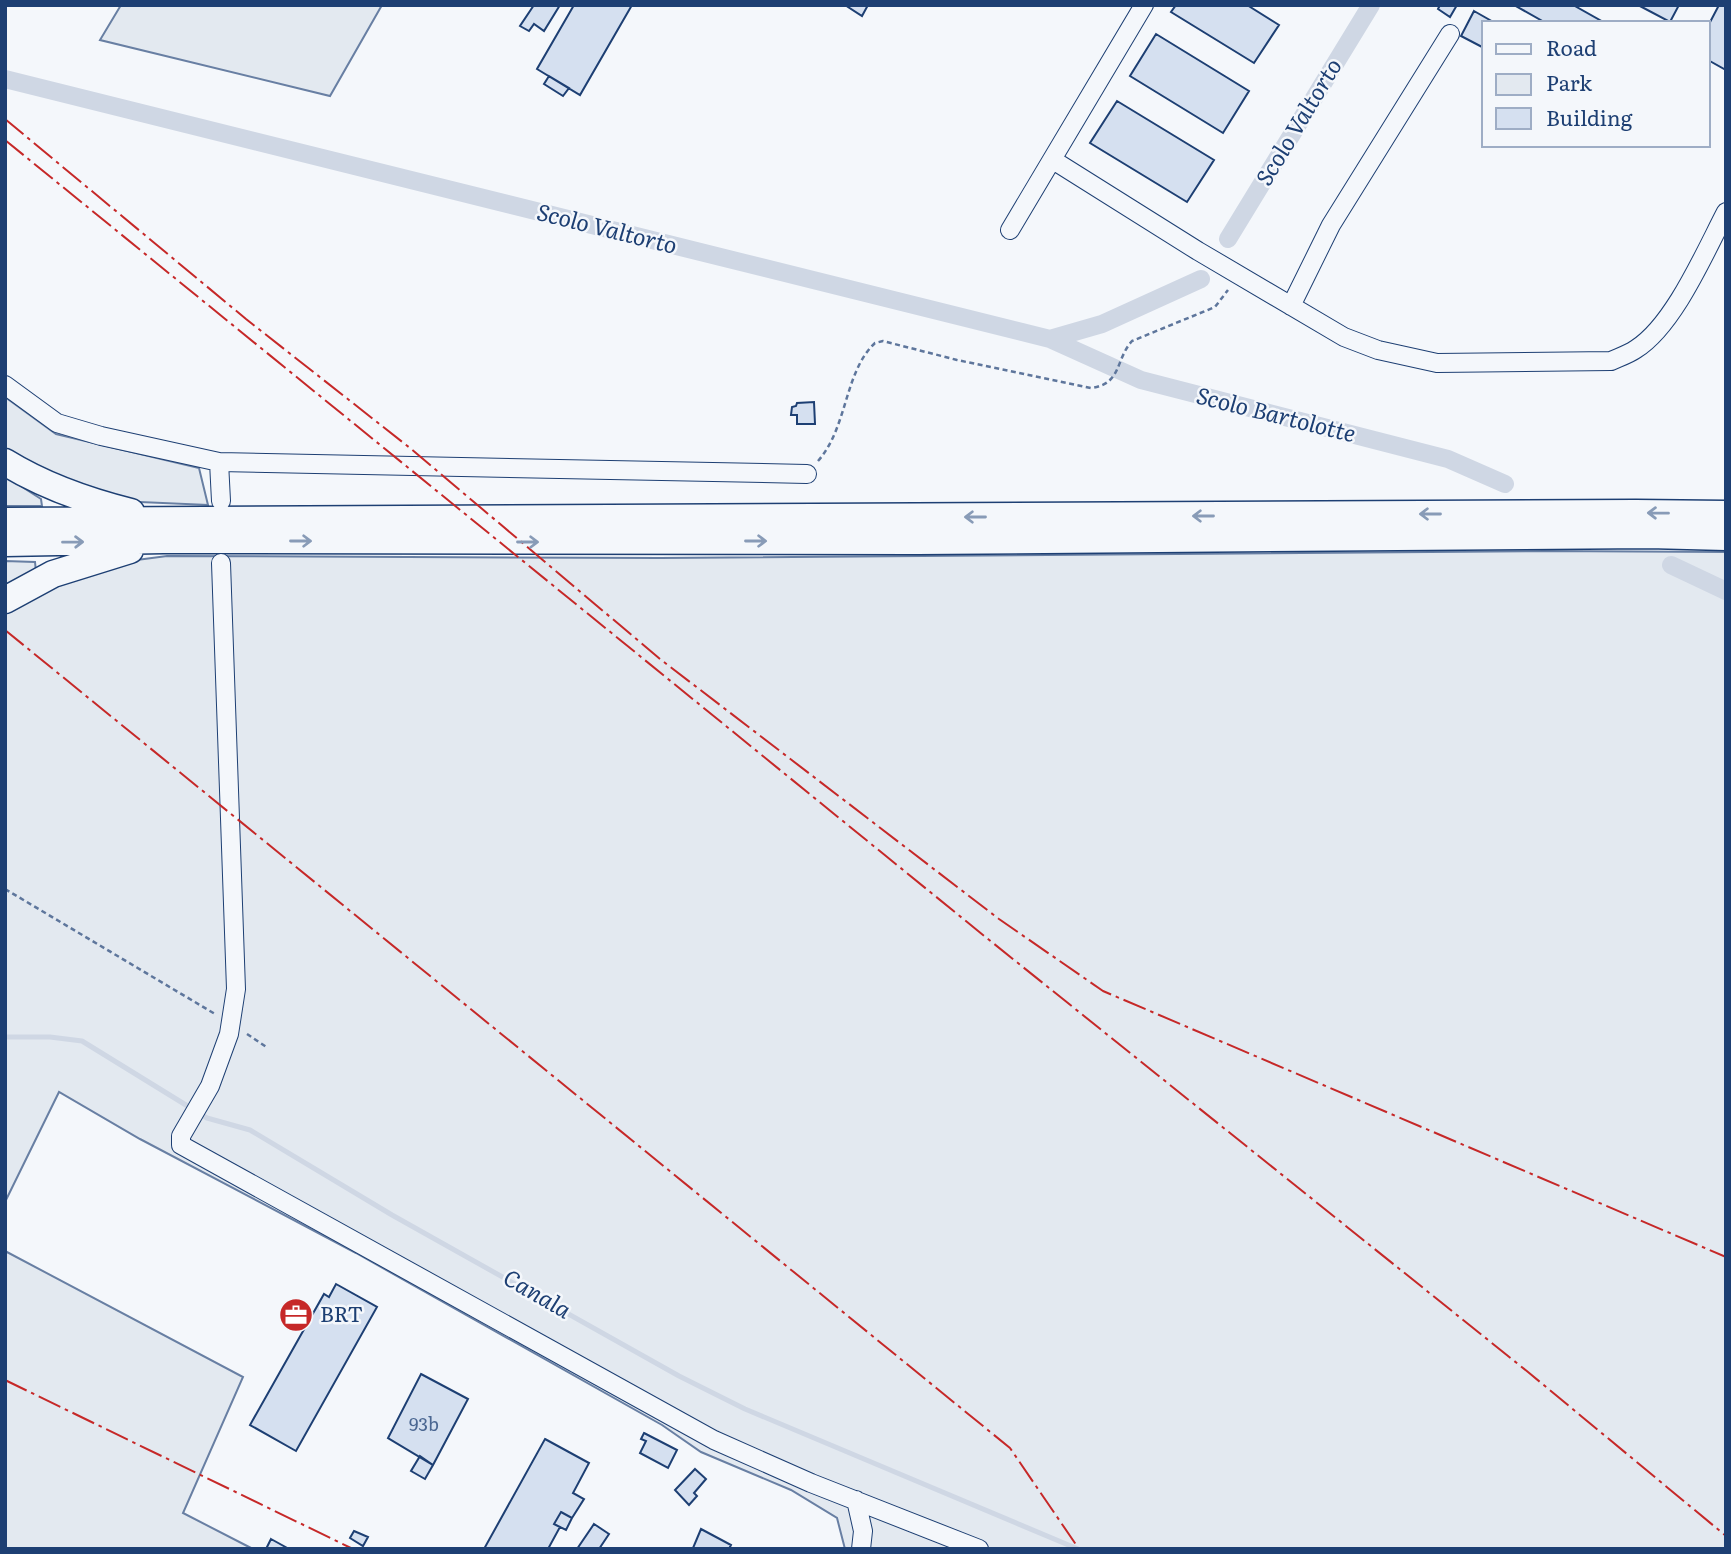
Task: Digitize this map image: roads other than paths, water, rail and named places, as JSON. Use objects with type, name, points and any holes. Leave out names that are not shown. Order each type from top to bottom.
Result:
[{"type":"highway","points":[[5,462],[55,487],[107,506],[195,521]]},
{"type":"highway","points":[[5,522],[1726,514]]},
{"type":"highway","points":[[5,543],[163,540],[917,541],[1649,535],[1726,537]]},
{"type":"highway","points":[[5,600],[33,583],[66,569],[163,540]]},
{"type":"street","points":[[1010,230],[1144,5]]},
{"type":"street","points":[[1291,306],[1331,225],[1450,34]]},
{"type":"street","points":[[1053,160],[1198,251],[1344,337],[1378,350],[1437,363],[1611,361],[1637,348],[1655,332],[1671,312],[1726,212]]},
{"type":"street","points":[[5,385],[57,423],[219,462],[807,474]]},
{"type":"street","points":[[219,462],[220,501]]},
{"type":"street","points":[[221,563],[236,989],[230,1024],[210,1086],[181,1136],[181,1145],[714,1440],[979,1549]]},
{"type":"street","points":[[856,1500],[863,1531],[860,1549]]},
{"type":"waterway","name":"Scolo Valtorto","points":[[1228,239],[1371,5]]},
{"type":"waterway","name":"Scolo Valtorto","points":[[5,79],[1050,339],[1102,324],[1201,279]]},
{"type":"waterway","name":"Scolo Bartolotte","points":[[1050,339],[1141,380],[1448,459],[1505,484]]},
{"type":"waterway","name":"Scolo Bartolotte","points":[[1671,565],[1726,591]]},
{"type":"waterway","name":"Canala","points":[[5,1037],[50,1037],[82,1041],[207,1118],[250,1130],[392,1215],[679,1376],[745,1409],[1078,1549]]},
{"type":"place","name":"BRT","points":[[296,1315]]}]
